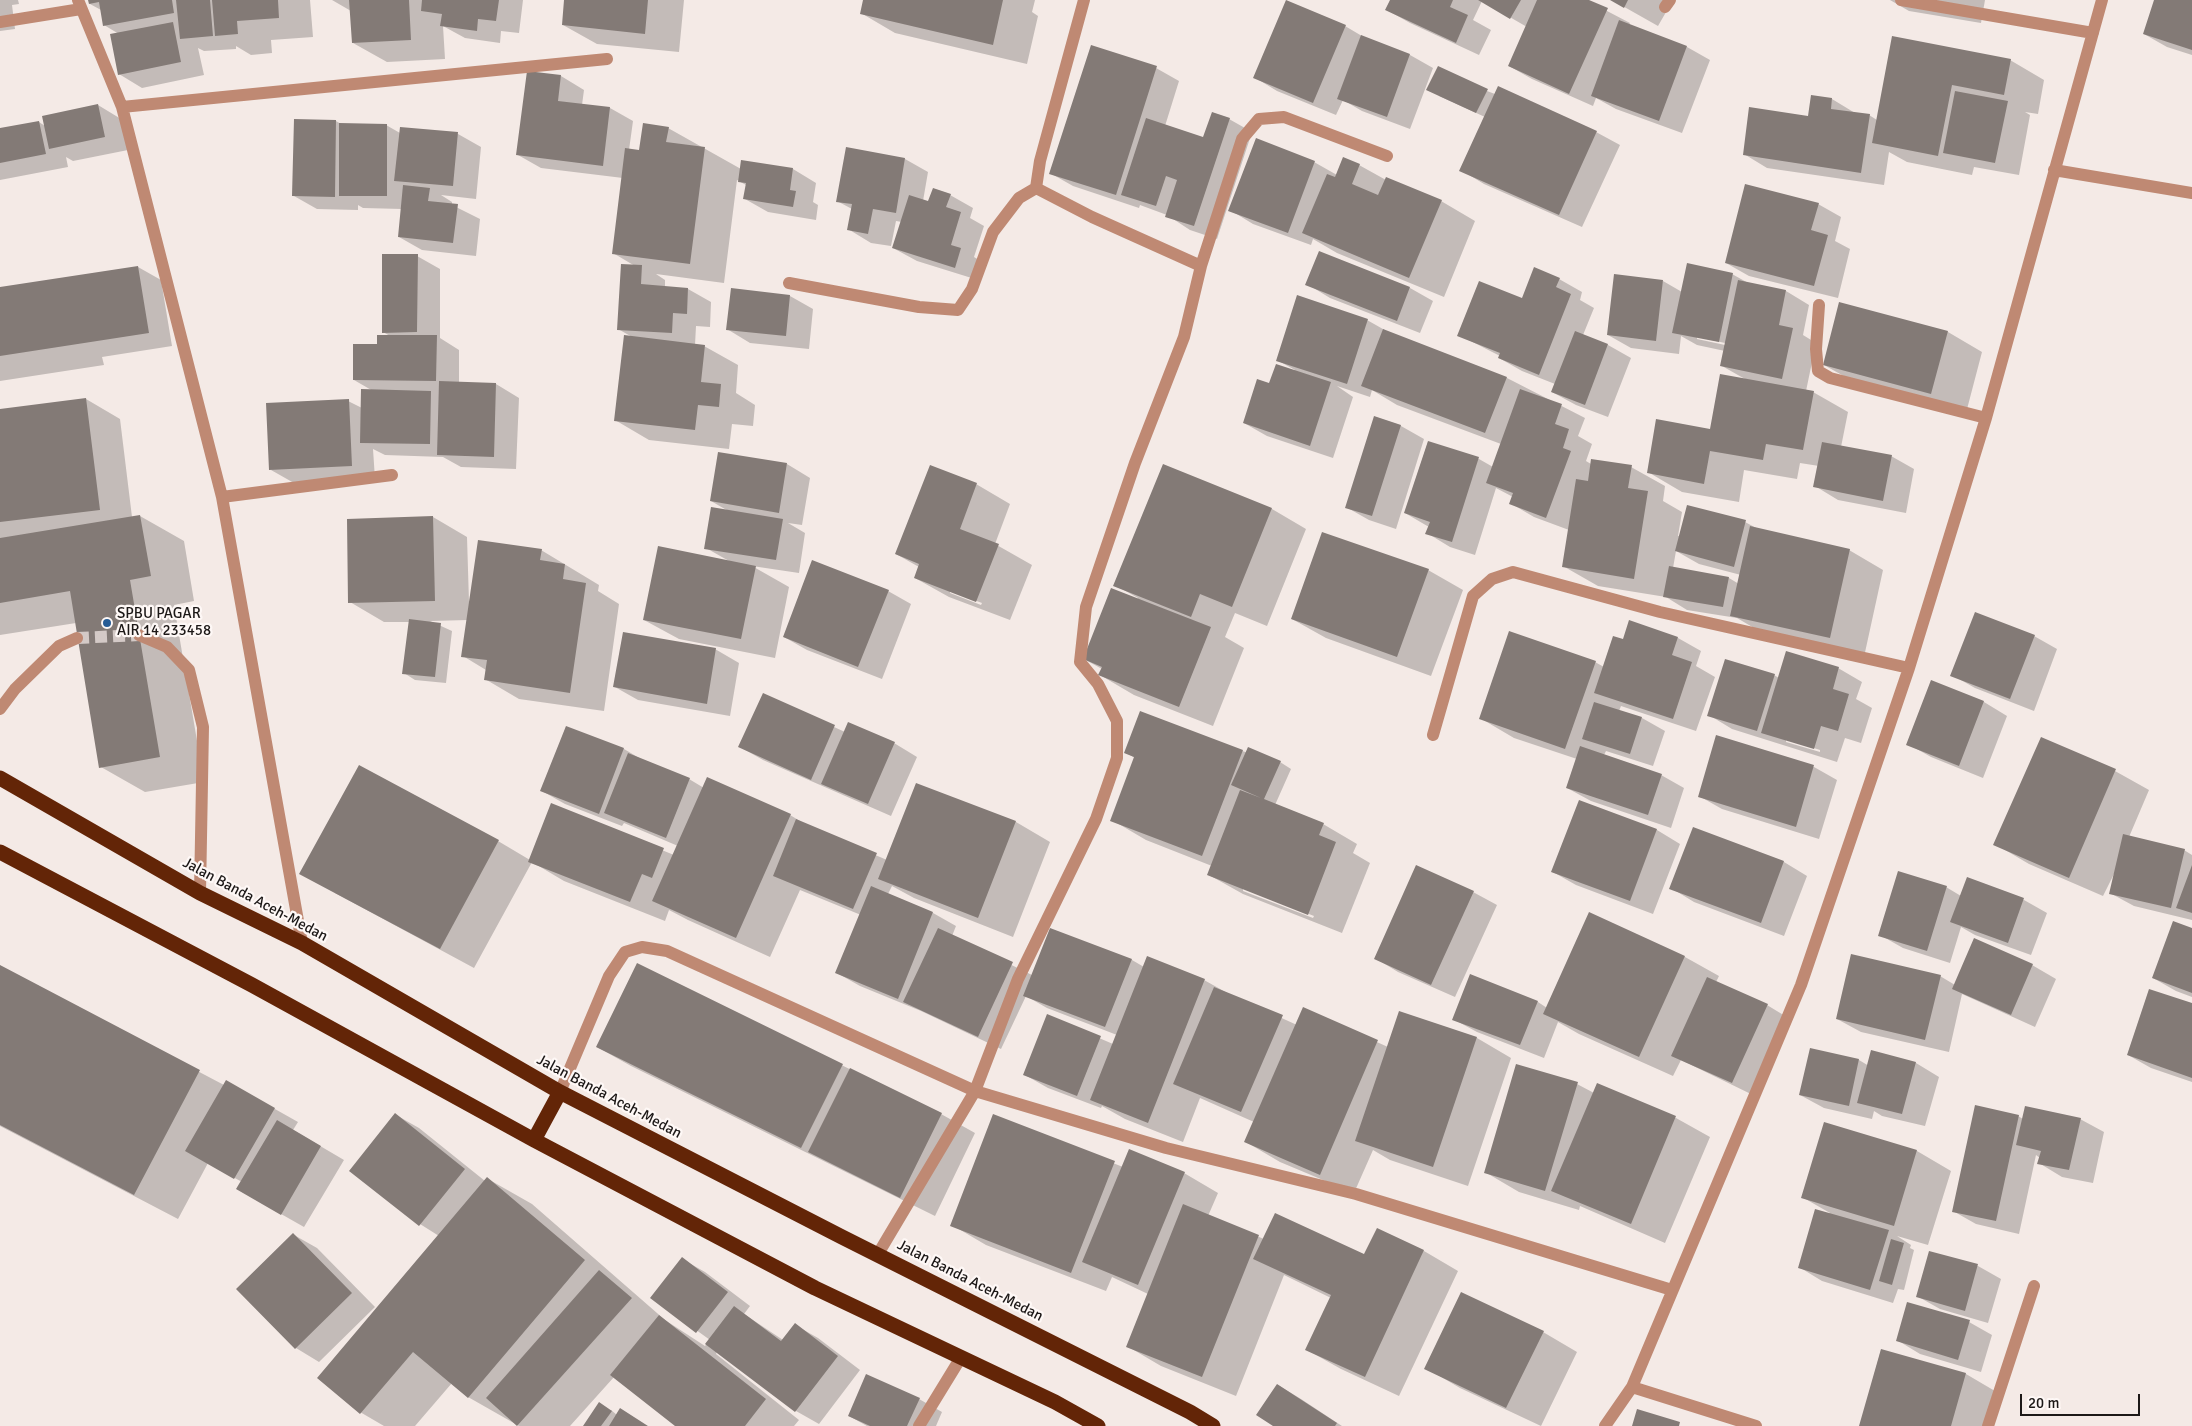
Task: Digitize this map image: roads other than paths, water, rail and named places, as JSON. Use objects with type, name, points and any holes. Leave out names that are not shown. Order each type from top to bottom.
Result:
[{"type":"highway","name":"Jalan Banda Aceh-Medan","points":[[0,778],[200,893],[302,943],[560,1092],[1190,1412],[1213,1426]]},
{"type":"highway","points":[[0,852],[252,985],[534,1140],[815,1288],[960,1359],[1055,1402],[1098,1426]]},
{"type":"highway","points":[[534,1140],[560,1092]]},
{"type":"street","points":[[1036,188],[1040,161],[1084,0]]},
{"type":"street","points":[[1901,0],[2092,33]]},
{"type":"street","points":[[1606,1426],[1632,1387],[1801,985],[1909,668],[1986,418],[2102,0]]},
{"type":"street","points":[[0,22],[80,5],[122,107],[222,496],[302,943]]},
{"type":"street","points":[[122,107],[607,59]]},
{"type":"street","points":[[878,1254],[975,1090],[1018,979],[1096,819],[1117,758],[1117,721],[1098,684],[1080,662],[1086,607],[1135,463],[1184,337],[1202,266],[1242,139],[1259,118],[1284,117],[1387,156]]},
{"type":"street","points":[[2054,170],[2192,194]]},
{"type":"street","points":[[1036,188],[1092,217],[1202,266]]},
{"type":"street","points":[[789,283],[919,307],[958,310],[972,289],[993,232],[1019,198],[1036,188]]},
{"type":"street","points":[[1818,305],[1818,371],[1830,378],[1986,418]]},
{"type":"street","points":[[222,496],[392,475]]},
{"type":"street","points":[[1433,735],[1473,596],[1492,580],[1513,572],[1660,612],[1909,668]]},
{"type":"street","points":[[139,635],[167,647],[189,670],[203,727],[200,893]]},
{"type":"street","points":[[0,709],[15,689],[59,646],[77,638]]},
{"type":"street","points":[[560,1092],[608,976],[625,952],[642,947],[667,951],[975,1090],[1166,1148],[1356,1194],[1672,1290]]},
{"type":"street","points":[[1988,1426],[2034,1286]]},
{"type":"street","points":[[919,1426],[960,1359]]},
{"type":"street","points":[[1632,1387],[1756,1426]]},
{"type":"tunnel","points":[[77,638],[139,635]]},
{"type":"place","name":"SPBU PAGAR AIR 14 233458","points":[[107,623]]}]
